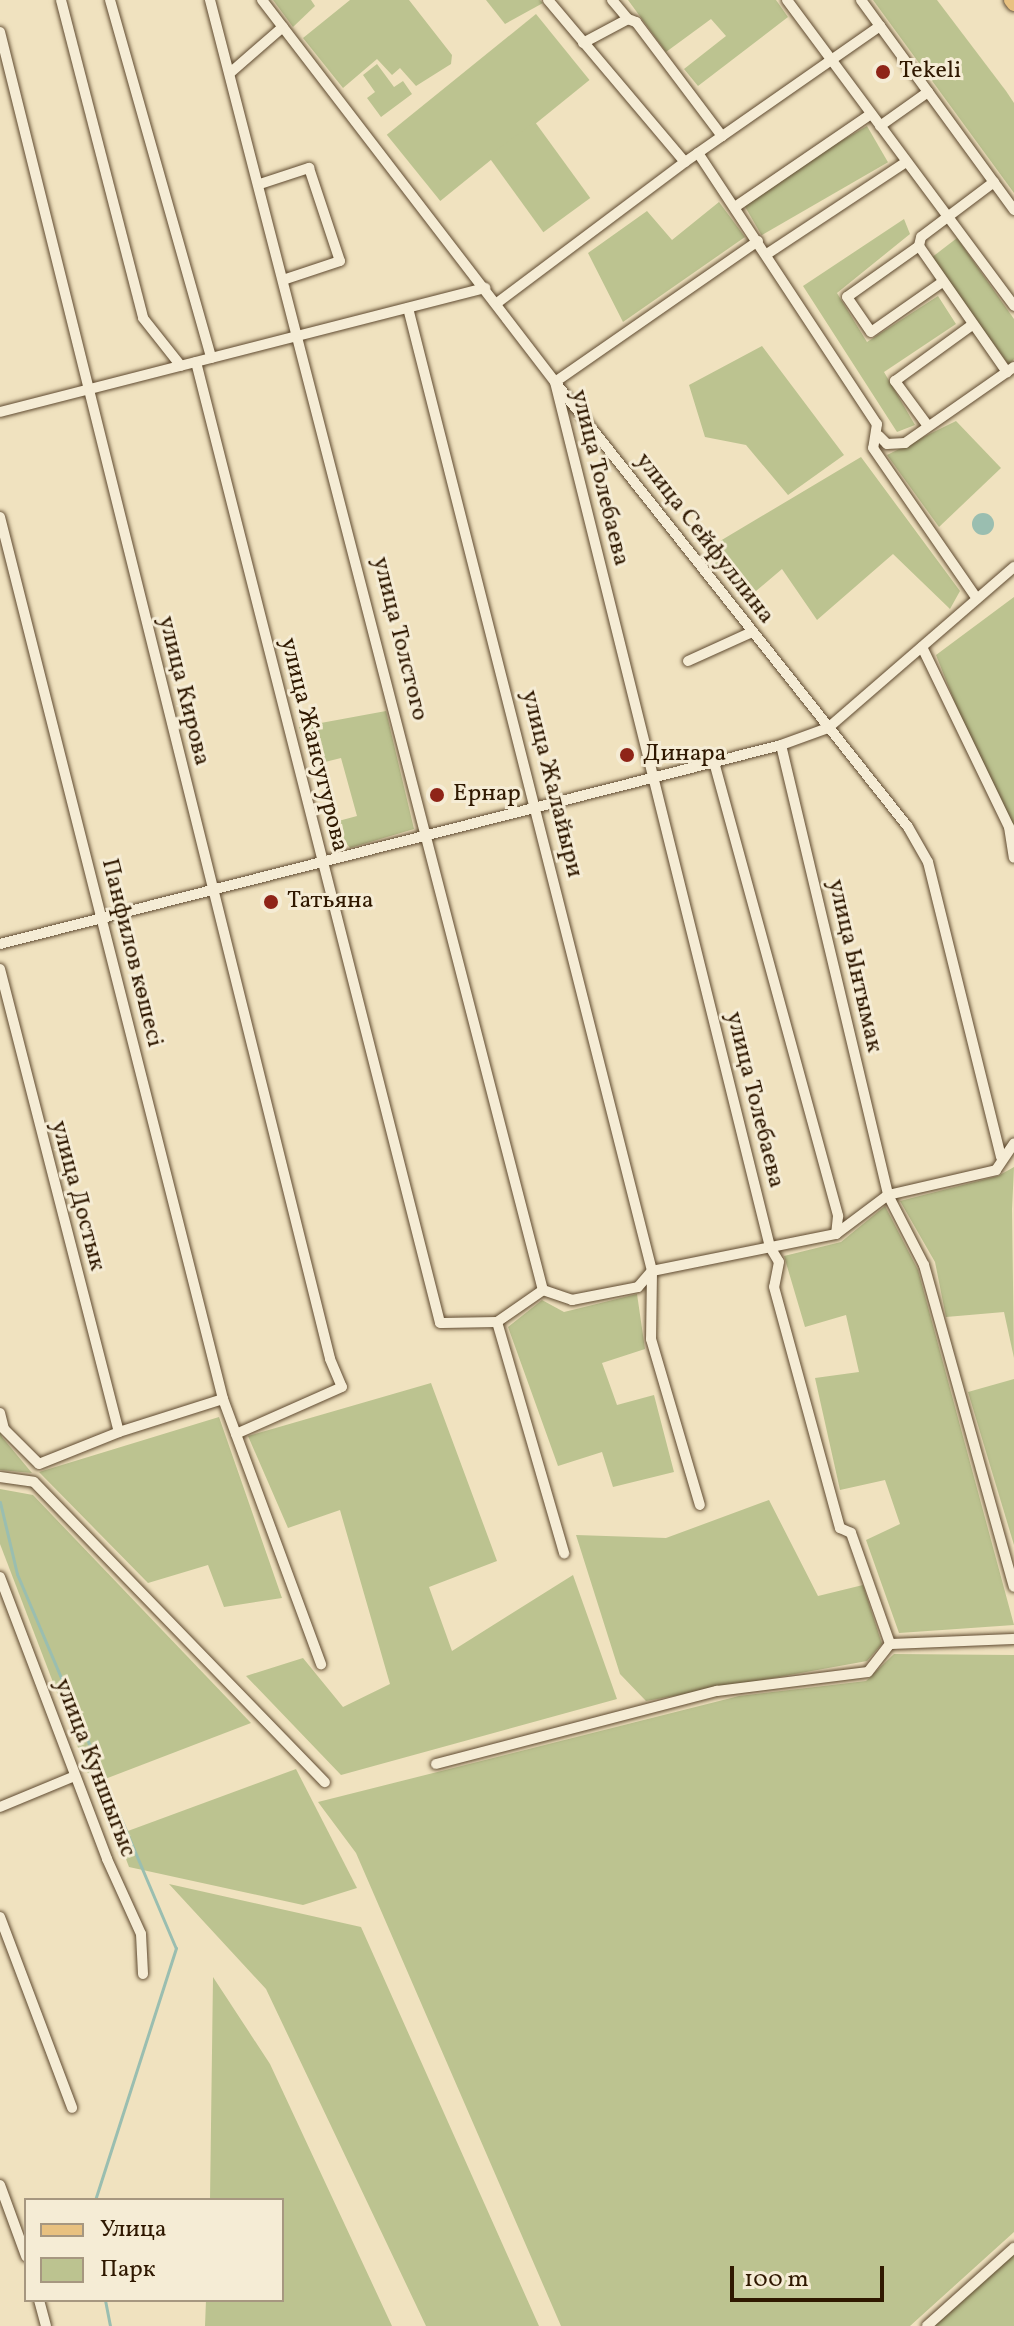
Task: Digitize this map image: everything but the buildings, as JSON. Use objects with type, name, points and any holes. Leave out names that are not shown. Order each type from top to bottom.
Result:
[{"type":"street","points":[[61,0],[143,318],[181,366]]},
{"type":"street","points":[[110,0],[211,358]]},
{"type":"street","name":"улица Толстого","points":[[210,0],[301,335],[543,1290]]},
{"type":"street","name":"улица Сейфуллина","points":[[262,0],[555,382],[908,827],[928,862],[1001,1157]]},
{"type":"street","points":[[548,0],[685,162]]},
{"type":"street","points":[[612,0],[628,19],[636,22],[722,136]]},
{"type":"street","points":[[787,0],[1014,306]]},
{"type":"street","points":[[861,0],[1014,210]]},
{"type":"street","points":[[583,43],[628,19]]},
{"type":"street","points":[[497,303],[685,162],[880,26]]},
{"type":"street","points":[[230,73],[283,27]]},
{"type":"street","name":"улица Кирова","points":[[0,32],[330,1359],[342,1387],[236,1434]]},
{"type":"street","points":[[880,126],[928,92]]},
{"type":"street","points":[[735,207],[871,114]]},
{"type":"street","points":[[698,153],[877,424],[879,436],[873,448],[977,599]]},
{"type":"street","points":[[767,254],[906,162]]},
{"type":"street","points":[[260,184],[309,168],[340,261],[286,279]]},
{"type":"street","points":[[941,283],[871,332],[847,297],[919,246],[921,237],[994,182]]},
{"type":"street","name":"улица Толебаева","points":[[758,241],[555,382],[770,1247],[779,1262],[774,1287],[840,1528],[851,1533],[890,1644]]},
{"type":"street","points":[[879,436],[895,446],[1010,370],[941,283],[919,246]]},
{"type":"street","points":[[0,412],[485,288]]},
{"type":"street","name":"улица Жалайыри","points":[[408,308],[652,1271],[651,1339],[700,1505]]},
{"type":"street","points":[[928,426],[895,381],[972,325]]},
{"type":"street","name":"улица Жансугурова","points":[[196,362],[440,1323],[497,1322]]},
{"type":"street","name":"Панфилов көшесі","points":[[0,517],[223,1399],[321,1664]]},
{"type":"street","points":[[0,944],[781,745],[828,728],[1014,567]]},
{"type":"street","points":[[688,661],[752,632]]},
{"type":"street","points":[[922,647],[1009,827],[1014,858]]},
{"type":"street","name":"улица Ынтымак","points":[[781,745],[888,1195],[924,1265],[1014,1587]]},
{"type":"street","points":[[714,762],[838,1216],[836,1234]]},
{"type":"street","name":"улица Достык","points":[[0,969],[119,1432]]},
{"type":"street","points":[[564,1553],[497,1322],[543,1290],[572,1300],[638,1287],[652,1271],[836,1234],[888,1195],[996,1170],[1001,1157],[1014,1143]]},
{"type":"street","points":[[0,1413],[4,1429],[39,1464],[119,1432],[223,1399]]},
{"type":"street","points":[[0,1477],[34,1482],[325,1782]]},
{"type":"street","name":"улица Куншыгыс","points":[[0,1577],[75,1776],[141,1934],[143,1974]]},
{"type":"street","points":[[436,1764],[717,1691],[868,1672],[890,1644],[1014,1639]]},
{"type":"street","points":[[0,1807],[75,1776]]},
{"type":"street","points":[[0,1917],[72,2108]]},
{"type":"street","points":[[0,2185],[24,2251]]},
{"type":"street","points":[[927,2326],[1014,2248]]},
{"type":"street","points":[[40,2302],[46,2326]]},
{"type":"green space","points":[[273,0],[311,0],[315,6],[293,27]]},
{"type":"green space","points":[[350,0],[409,0],[452,55],[451,64],[416,86],[400,68],[392,75],[377,59],[343,88],[303,38]]},
{"type":"green space","points":[[486,0],[540,0],[543,3],[505,24]]},
{"type":"green space","points":[[628,0],[776,0],[788,17],[698,86],[684,69],[726,36],[711,19],[666,52]]},
{"type":"green space","points":[[873,0],[937,0],[1006,91],[1014,103],[1014,193]]},
{"type":"green space","points":[[536,14],[589,80],[440,201],[387,135]]},
{"type":"green space","points":[[377,64],[394,87],[403,81],[412,94],[381,117],[367,98],[375,92],[363,75]]},
{"type":"green space","points":[[535,122],[590,198],[543,232],[488,156]]},
{"type":"green space","points":[[867,126],[888,162],[762,235],[741,199]]},
{"type":"green space","points":[[719,202],[745,237],[623,322],[588,253],[647,211],[672,240]]},
{"type":"green space","points":[[904,219],[910,234],[837,293],[867,342],[938,296],[956,324],[884,372],[915,425],[897,432],[803,286]]},
{"type":"green space","points":[[957,238],[1014,319],[1014,359],[1009,365],[931,258]]},
{"type":"green space","points":[[762,346],[844,455],[788,495],[746,445],[705,437],[689,385]]},
{"type":"green space","points":[[956,421],[1001,468],[939,527],[887,455]]},
{"type":"green space","points":[[861,457],[960,591],[950,609],[893,554],[817,620],[782,569],[743,602],[705,550]]},
{"type":"green space","points":[[1014,597],[1014,852],[936,655]]},
{"type":"green space","points":[[386,711],[414,829],[350,848],[331,823],[357,816],[341,758],[313,765],[299,727]]},
{"type":"green space","points":[[1014,1167],[1014,1358],[1004,1312],[946,1317],[935,1262],[900,1201],[998,1176]]},
{"type":"green space","points":[[885,1206],[918,1270],[1014,1625],[899,1633],[866,1540],[900,1524],[885,1480],[840,1490],[815,1378],[859,1372],[846,1315],[805,1327],[784,1256],[841,1242]]},
{"type":"green space","points":[[637,1294],[645,1349],[602,1363],[617,1405],[654,1395],[674,1472],[613,1487],[602,1452],[558,1466],[508,1327],[542,1300],[564,1312]]},
{"type":"green space","points":[[1014,1379],[1014,1545],[968,1392]]},
{"type":"green space","points":[[431,1383],[497,1561],[429,1587],[452,1651],[573,1575],[617,1699],[341,1775],[246,1676],[303,1658],[343,1707],[390,1684],[340,1510],[288,1528],[248,1436]]},
{"type":"green space","points":[[219,1417],[282,1598],[224,1607],[208,1565],[148,1583],[39,1472]]},
{"type":"green space","points":[[0,1431],[2,1437],[32,1473],[0,1470]]},
{"type":"green space","points":[[0,1489],[33,1495],[251,1723],[92,1784],[0,1544]]},
{"type":"green space","points":[[769,1500],[818,1596],[863,1585],[882,1644],[867,1661],[646,1701],[620,1674],[576,1535],[666,1538]]},
{"type":"green space","points":[[894,1654],[1014,1655],[1014,2232],[910,2326],[561,2326],[356,1853],[318,1802],[739,1696],[866,1681]]},
{"type":"green space","points":[[296,1769],[357,1888],[303,1905],[129,1867],[117,1835]]},
{"type":"green space","points":[[169,1884],[361,1927],[539,2326],[426,2326],[266,1989]]},
{"type":"green space","points":[[213,1977],[270,2064],[392,2326],[205,2326],[206,2302],[284,2302],[284,2198],[210,2198]]},
{"type":"green space","points":[[1014,2252],[1014,2326],[927,2326]]},
{"type":"shaded area","points":[[983,513],[994,524],[983,535],[972,524]]},
{"type":"waterway","points":[[0,1502],[17,1574],[176,1948],[96,2198]]},
{"type":"waterway","points":[[105,2302],[110,2326]]},
{"type":"place","name":"Tekeli","points":[[883,72]]},
{"type":"place","name":"Динара","points":[[627,755]]},
{"type":"place","name":"Ернар","points":[[437,795]]},
{"type":"place","name":"Татьяна","points":[[271,902]]}]
